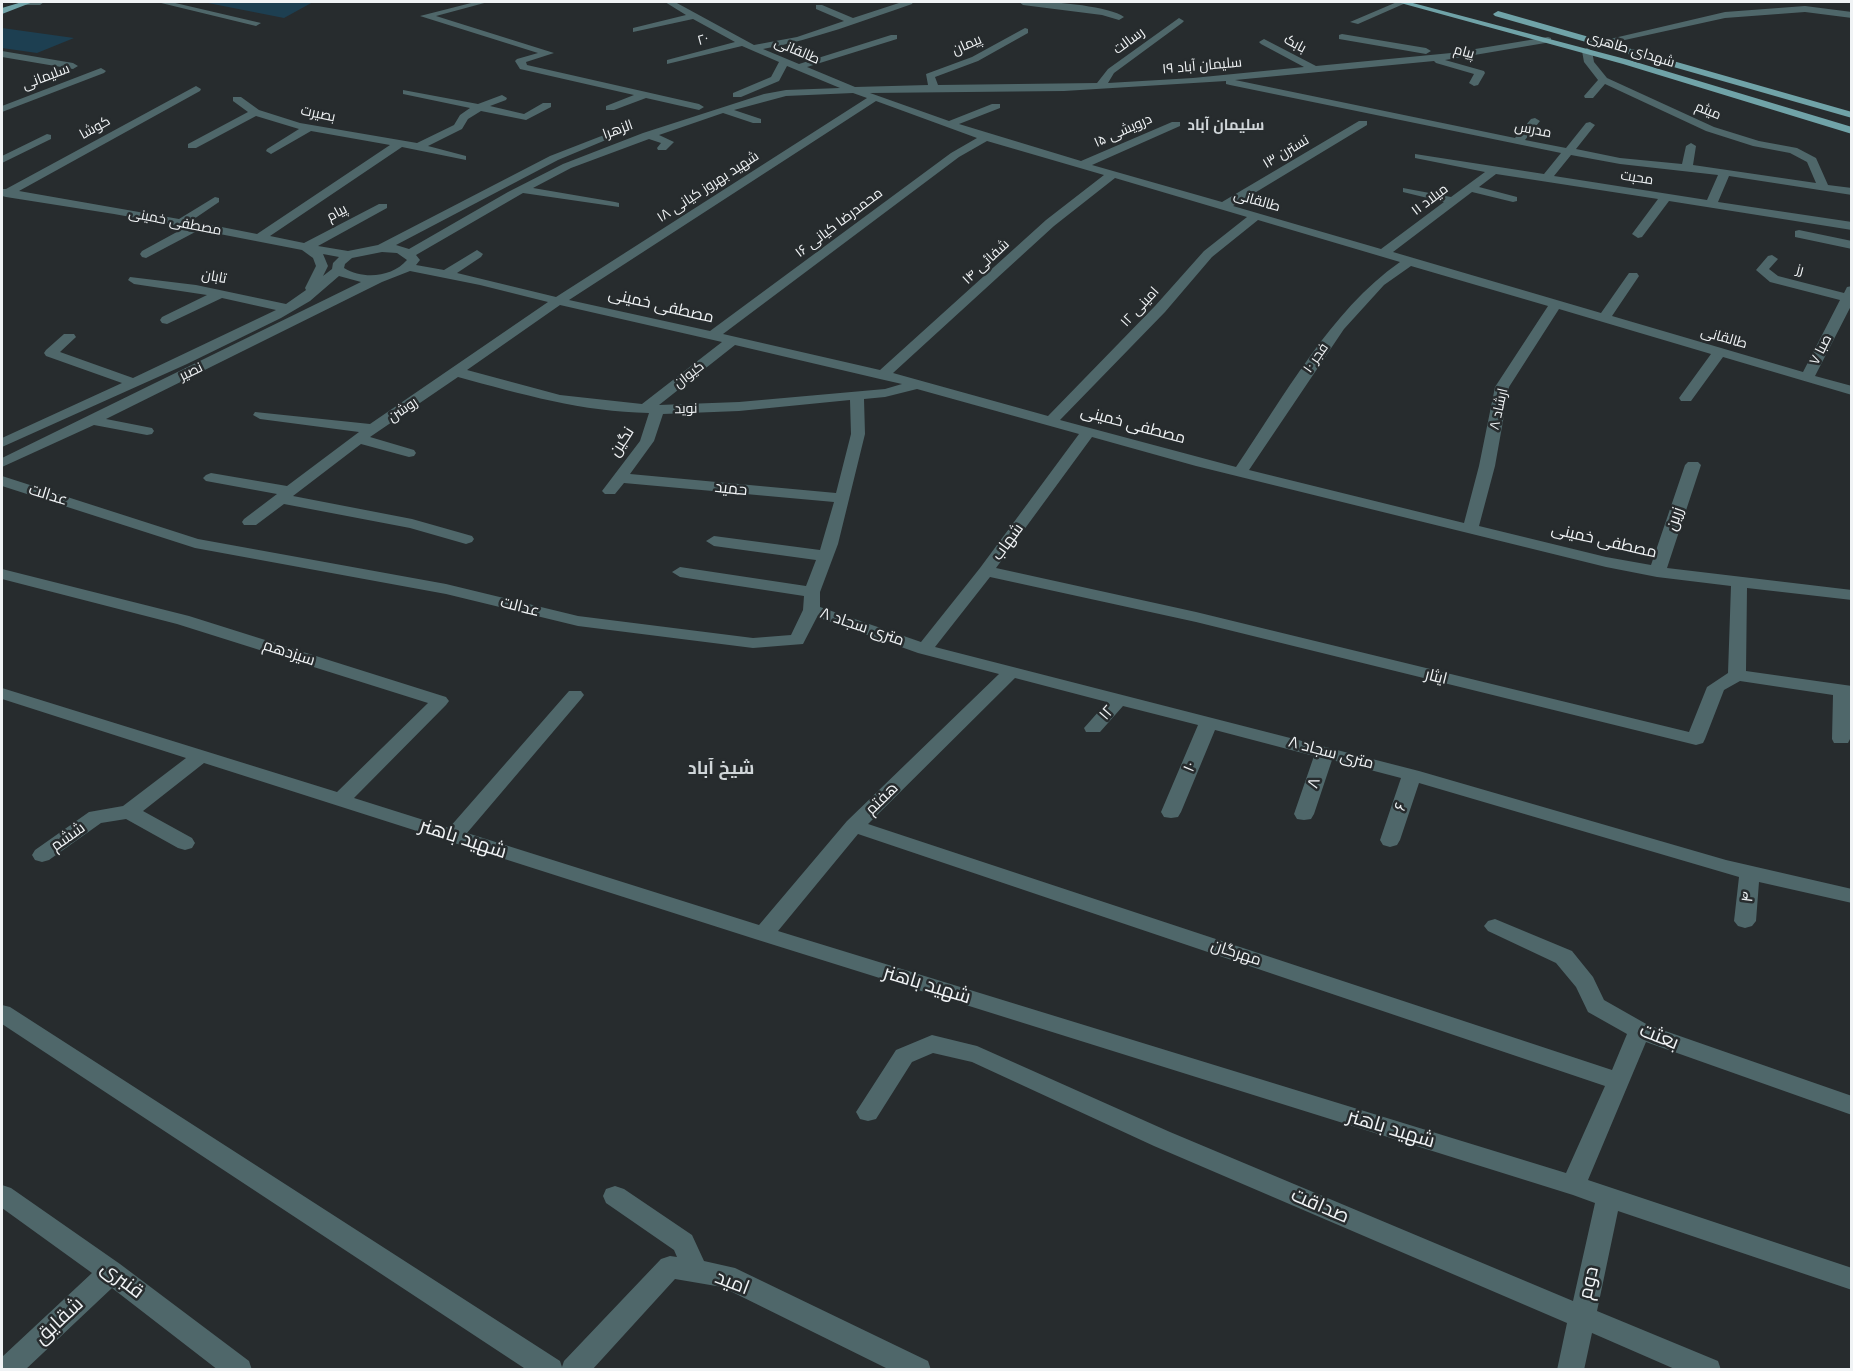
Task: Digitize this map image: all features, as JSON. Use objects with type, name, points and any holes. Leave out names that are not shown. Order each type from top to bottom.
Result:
[{"type":"main road","points":[[2,11],[27,2]]},
{"type":"main road","name":"شهدای طاهری","points":[[1403,2],[1587,51],[1851,131]]},
{"type":"main road","name":"شهدای طاهری","points":[[1491,12],[1851,115]]},
{"type":"street","points":[[27,2],[40,2]]},
{"type":"street","points":[[161,2],[256,23]]},
{"type":"street","points":[[480,2],[425,16],[549,52],[520,61],[523,66],[699,107]]},
{"type":"street","name":"طالقانی","points":[[669,2],[748,46],[784,62],[874,98],[986,137],[1851,391]]},
{"type":"street","points":[[879,2],[898,6]]},
{"type":"street","name":"۲۰","points":[[670,62],[748,46],[799,39],[909,2]]},
{"type":"street","points":[[1023,2],[1103,12],[1119,17]]},
{"type":"street","points":[[1355,22],[1403,2]]},
{"type":"street","points":[[819,7],[855,21]]},
{"type":"street","points":[[1602,42],[1725,15],[1805,9],[1851,15]]},
{"type":"street","points":[[636,30],[695,16]]},
{"type":"street","name":"رسالت","points":[[1100,86],[1111,71],[1179,21]]},
{"type":"street","name":"پیمان","points":[[934,88],[930,76],[975,59],[1025,31]]},
{"type":"street","points":[[798,67],[894,37]]},
{"type":"street","points":[[1342,37],[1451,56]]},
{"type":"street","name":"سلیمان آباد ۱۹","points":[[856,91],[1100,86],[1213,79],[1451,56],[1548,40]]},
{"type":"street","name":"بابک","points":[[1264,42],[1314,69]]},
{"type":"street","points":[[1587,51],[1589,62],[1604,80],[1590,96]]},
{"type":"street","points":[[2,54],[74,66]]},
{"type":"street","points":[[2,62],[15,56]]},
{"type":"street","name":"پیام","points":[[1427,58],[1480,73],[1474,83]]},
{"type":"street","name":"الزهرا","points":[[382,248],[554,158],[775,79],[784,62]]},
{"type":"street","name":"سلیمانی","points":[[2,109],[101,71]]},
{"type":"street","name":"مدرس","points":[[1213,79],[1568,151],[1620,160],[1823,186],[1851,192]]},
{"type":"street","name":"میثم","points":[[1604,80],[1710,129],[1757,144],[1793,150],[1812,160],[1823,186]]},
{"type":"street","name":"کوشا","points":[[4,193],[195,89]]},
{"type":"street","points":[[750,89],[766,92],[764,97]]},
{"type":"street","name":"الزهرا","points":[[379,278],[396,274],[409,260],[439,236],[567,166],[647,135],[764,97],[818,91],[856,91]]},
{"type":"street","points":[[407,92],[526,117],[547,105]]},
{"type":"street","points":[[610,108],[645,95]]},
{"type":"street","points":[[418,147],[458,127],[464,117],[479,107],[502,98]]},
{"type":"street","name":"شهید بهروز کیانی ۱۸","points":[[558,301],[874,98]]},
{"type":"street","name":"بصیرت","points":[[237,99],[255,112],[309,128],[418,147],[462,158]]},
{"type":"street","points":[[950,124],[996,106]]},
{"type":"street","points":[[723,110],[757,121]]},
{"type":"street","points":[[192,147],[255,112]]},
{"type":"street","points":[[1518,142],[1535,121]]},
{"type":"street","name":"نسترن ۱۳","points":[[1224,206],[1363,123]]},
{"type":"street","name":"درویشی ۱۵","points":[[1082,165],[1176,124]]},
{"type":"street","points":[[1546,179],[1590,125]]},
{"type":"street","points":[[271,151],[309,128]]},
{"type":"street","points":[[647,135],[669,142],[662,148]]},
{"type":"street","points":[[2,160],[47,137]]},
{"type":"street","name":"محمدرضا کیانی ۱۶","points":[[712,336],[956,155],[986,137]]},
{"type":"street","points":[[259,238],[398,145]]},
{"type":"street","points":[[1687,168],[1691,146]]},
{"type":"street","points":[[1467,165],[1479,153]]},
{"type":"street","name":"محبت","points":[[1419,156],[1546,179],[1851,226]]},
{"type":"street","name":"میلاد ۱۱","points":[[1384,253],[1494,170]]},
{"type":"street","points":[[1711,204],[1725,172]]},
{"type":"street","name":"شفائی ۱۴","points":[[883,375],[1050,223],[1113,174]]},
{"type":"street","points":[[1470,188],[1513,199]]},
{"type":"street","points":[[522,189],[615,205]]},
{"type":"street","points":[[1407,190],[1454,201]]},
{"type":"street","name":"مصطفی خمینی","points":[[4,193],[198,226],[348,255]]},
{"type":"street","points":[[1638,234],[1665,198]]},
{"type":"street","points":[[181,223],[215,201]]},
{"type":"street","name":"پیام","points":[[306,247],[383,206]]},
{"type":"street","name":"امینی ۱۲","points":[[1050,422],[1160,309],[1208,254],[1256,216]]},
{"type":"street","points":[[146,254],[198,226]]},
{"type":"street","points":[[420,228],[419,235],[439,236]]},
{"type":"street","points":[[1799,234],[1851,245]]},
{"type":"street","points":[[305,298],[322,266],[318,256],[306,247]]},
{"type":"street","points":[[5,439],[134,383],[287,308],[305,298],[338,270],[339,263],[348,255],[382,248]]},
{"type":"street","name":"مصطفی خمینی","points":[[382,248],[398,249],[409,260],[446,274],[883,375],[1240,472],[1606,562],[1657,572],[1851,595]]},
{"type":"street","points":[[446,274],[477,254]]},
{"type":"street","name":"رز","points":[[1772,259],[1762,270],[1774,279],[1850,294]]},
{"type":"street","name":"فجر ۱۰","points":[[1240,472],[1339,326],[1380,282],[1410,261]]},
{"type":"street","points":[[338,270],[346,276],[361,279],[379,278]]},
{"type":"street","points":[[1604,318],[1633,276]]},
{"type":"street","name":"نصیر","points":[[2,463],[379,278]]},
{"type":"street","name":"تابان","points":[[134,280],[287,308]]},
{"type":"street","points":[[167,320],[220,294]]},
{"type":"street","name":"صبا ۷","points":[[1807,378],[1850,294]]},
{"type":"street","points":[[305,298],[321,299],[327,301],[326,305]]},
{"type":"street","name":"روشن","points":[[250,522],[284,494],[360,439],[558,301]]},
{"type":"street","name":"ارشاد ۸","points":[[1471,527],[1487,466],[1502,387],[1538,335],[1556,304]]},
{"type":"street","points":[[69,337],[51,353],[134,383]]},
{"type":"street","name":"کیوان","points":[[651,409],[732,341]]},
{"type":"street","points":[[1686,398],[1720,352]]},
{"type":"street","name":"نوید","points":[[457,372],[556,399],[593,405],[651,409],[691,410],[857,396],[885,393],[917,385]]},
{"type":"street","name":"عدالت","points":[[2,481],[195,543],[446,589],[578,621],[753,643],[797,639],[812,601],[843,498],[858,434],[857,396]]},
{"type":"street","name":"نگین","points":[[614,485],[647,441],[651,409]]},
{"type":"street","points":[[260,415],[374,429]]},
{"type":"street","points":[[91,420],[147,431]]},
{"type":"street","name":"شهاب","points":[[924,649],[986,571],[1088,432]]},
{"type":"street","points":[[360,439],[409,453]]},
{"type":"street","name":"زرین","points":[[1657,572],[1693,465]]},
{"type":"street","points":[[211,478],[412,524],[466,539]]},
{"type":"street","name":"حمید","points":[[614,485],[843,498]]},
{"type":"street","points":[[714,541],[826,556]]},
{"type":"street","name":"ایثار","points":[[986,571],[1196,617],[1696,739],[1716,687],[1737,675]]},
{"type":"street","name":"۸ متری سجاد","points":[[680,572],[812,601],[924,649],[1412,775],[1750,873],[1851,896]]},
{"type":"street","name":"سیزدهم","points":[[2,574],[183,620],[440,701],[342,800]]},
{"type":"street","points":[[1739,583],[1737,675],[1847,691],[1841,739]]},
{"type":"street","name":"هفتم","points":[[763,934],[855,826],[1011,672]]},
{"type":"street","name":"شهید باهنر","points":[[2,693],[763,934],[1573,1185],[1851,1279]]},
{"type":"street","points":[[453,836],[575,695]]},
{"type":"street","name":"۱۲","points":[[1093,728],[1120,698]]},
{"type":"street","name":"۱۰","points":[[1171,812],[1209,721]]},
{"type":"street","name":"۸","points":[[1304,814],[1325,752]]},
{"type":"street","name":"ششم","points":[[42,855],[96,818],[129,812],[201,756]]},
{"type":"street","name":"۶","points":[[1390,840],[1412,775]]},
{"type":"street","points":[[129,812],[185,843]]},
{"type":"street","name":"مهرگان","points":[[855,826],[1618,1081]]},
{"type":"street","name":"۴","points":[[1745,921],[1750,873]]},
{"type":"street","name":"بعثت","points":[[1495,926],[1564,957],[1586,983],[1596,1006],[1640,1031],[1851,1106]]},
{"type":"street","points":[[2,1013],[550,1370]]},
{"type":"street","points":[[1573,1185],[1640,1031]]},
{"type":"street","name":"صداقت","points":[[868,1112],[904,1056],[932,1044],[977,1055],[1173,1143],[1708,1370]]},
{"type":"street","name":"قنبری","points":[[2,1195],[111,1272],[239,1370]]},
{"type":"street","points":[[615,1196],[683,1243],[696,1271]]},
{"type":"street","name":"دوم","points":[[1570,1370],[1609,1197]]},
{"type":"street","name":"امید","points":[[574,1370],[670,1267],[726,1276],[918,1370]]},
{"type":"street","name":"شقایق","points":[[6,1370],[111,1272]]},
{"type":"shaded area","points":[[203,2],[313,2],[284,18]]},
{"type":"shaded area","points":[[2,28],[74,38],[37,53],[2,48]]},
{"type":"district","name":"سلیمان آباد","points":[[1226,126]]},
{"type":"district","name":"شیخ آباد","points":[[721,769]]}]
